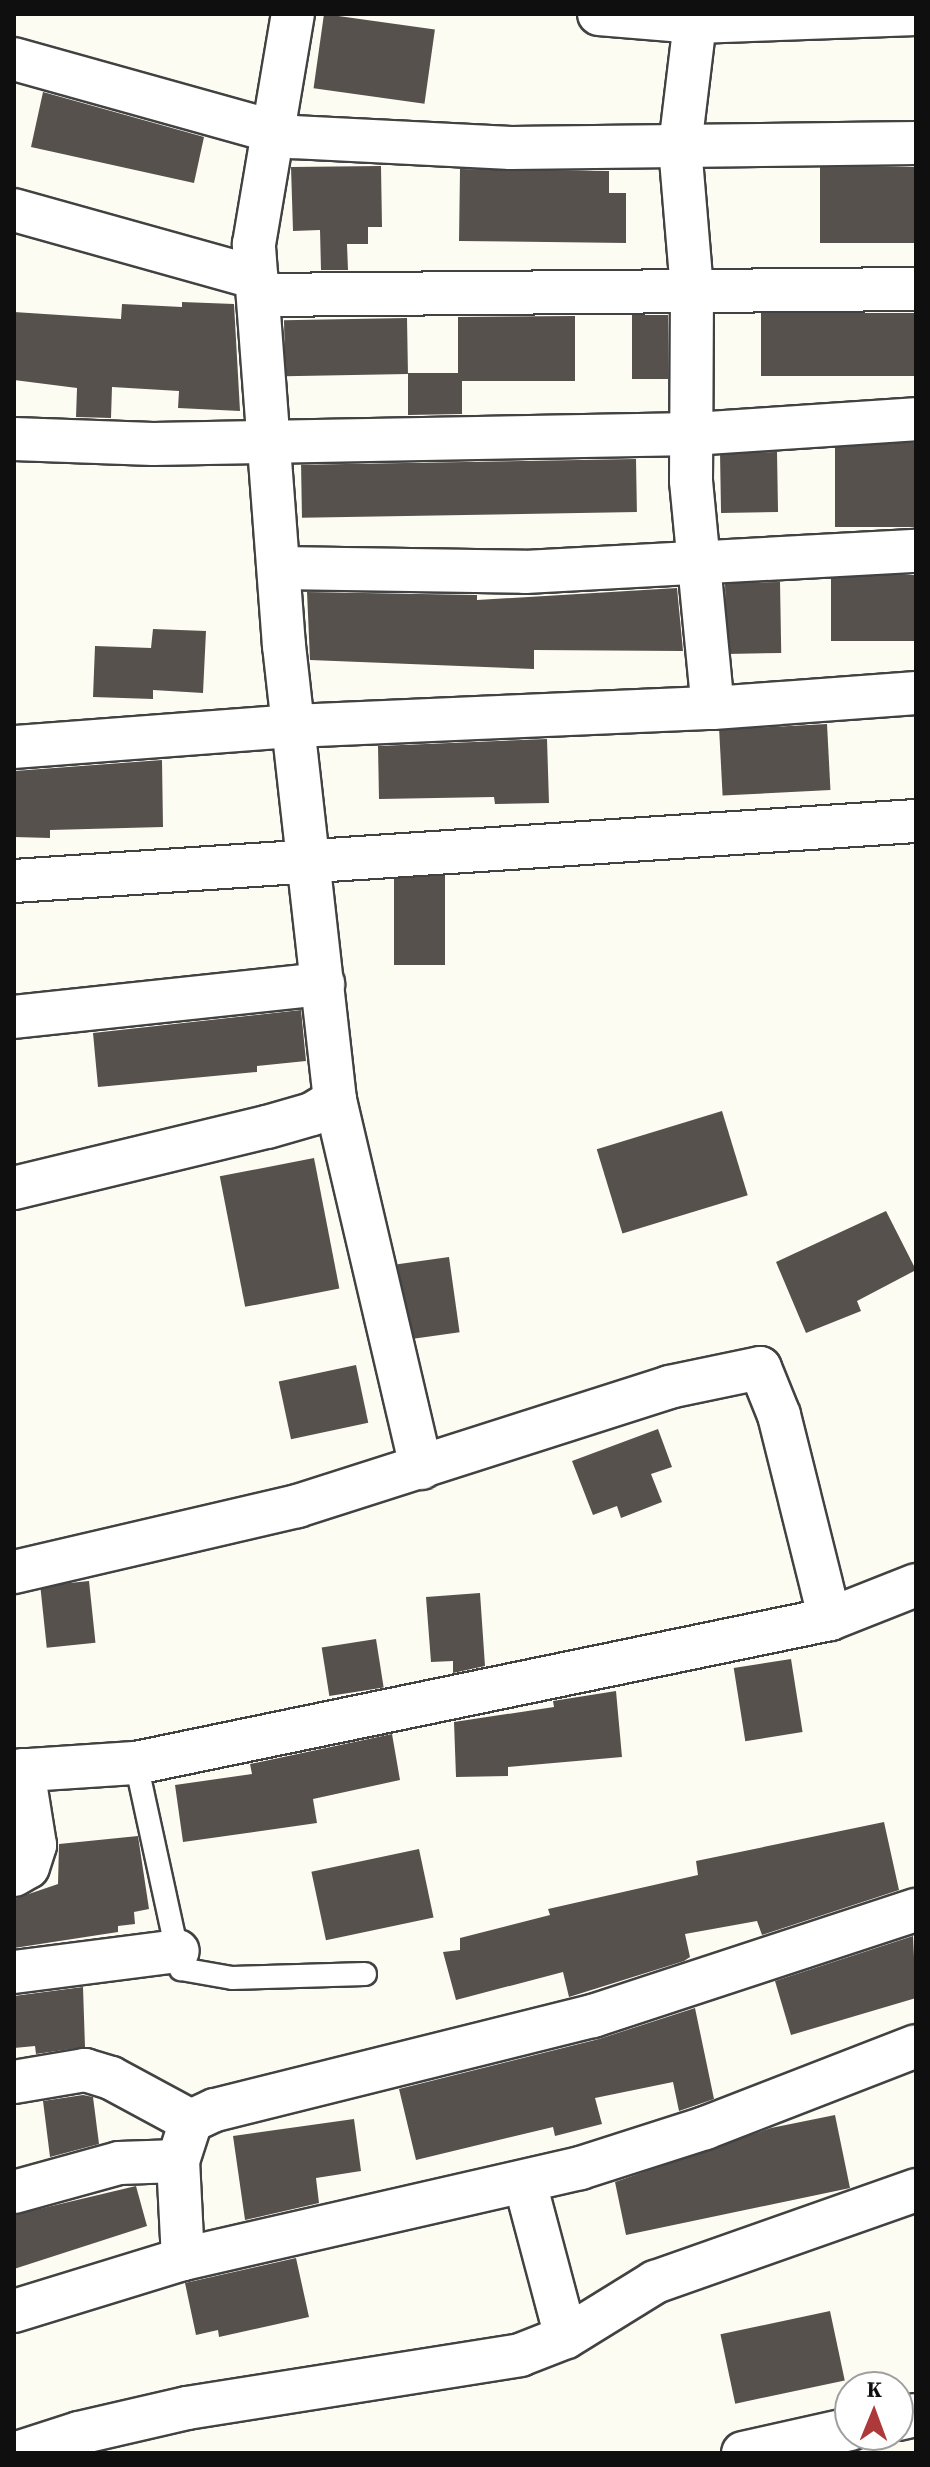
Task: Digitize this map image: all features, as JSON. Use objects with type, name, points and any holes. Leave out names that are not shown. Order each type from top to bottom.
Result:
[{"type":"street","points":[[293,14],[270,133],[254,244],[279,568],[293,726],[335,1100],[421,1468]]},
{"type":"street","points":[[599,14],[696,18],[916,14]]},
{"type":"street","points":[[696,18],[680,147],[692,290],[691,481],[713,708]]},
{"type":"street","points":[[14,59],[270,133],[511,148],[916,143]]},
{"type":"street","points":[[14,210],[258,287],[916,289]]},
{"type":"street","points":[[14,439],[122,444],[269,438],[693,434],[916,419]]},
{"type":"street","points":[[279,568],[525,572],[916,551]]},
{"type":"street","points":[[14,747],[293,726],[713,708],[916,693]]},
{"type":"street","points":[[14,881],[916,821]]},
{"type":"street","points":[[14,1017],[323,984]]},
{"type":"street","points":[[14,1188],[267,1127],[312,1114],[335,1100]]},
{"type":"street","points":[[14,1572],[297,1506],[669,1387],[760,1368],[779,1415],[830,1619]]},
{"type":"street","points":[[14,1875],[28,1867],[35,1845],[19,1771],[136,1763],[830,1619],[916,1585]]},
{"type":"street","points":[[183,2259],[178,2161],[191,2121],[215,2110],[593,2016],[916,1910]]},
{"type":"street","points":[[14,1972],[178,1951]]},
{"type":"street","points":[[14,2311],[183,2259],[525,2183],[705,2128],[916,2046]]},
{"type":"street","points":[[14,2082],[85,2070],[191,2121]]},
{"type":"street","points":[[14,2192],[119,2163],[178,2161]]},
{"type":"street","points":[[525,2183],[566,2337]]},
{"type":"street","points":[[17,2453],[133,2419],[495,2361],[566,2337],[655,2282],[916,2190]]},
{"type":"street","points":[[743,2453],[834,2433]]},
{"type":"lane","points":[[136,1763],[181,1969],[196,1976],[365,1974]]},
{"type":"building","points":[[324,14],[435,30],[424,104],[314,88]]},
{"type":"building","points":[[43,92],[204,137],[194,183],[31,147]]},
{"type":"building","points":[[381,166],[382,227],[368,227],[368,244],[347,244],[348,270],[321,270],[320,230],[293,231],[291,167]]},
{"type":"building","points":[[820,167],[916,167],[916,243],[820,243]]},
{"type":"building","points":[[460,169],[609,171],[609,193],[626,193],[626,243],[459,241]]},
{"type":"building","points":[[182,302],[234,304],[240,411],[178,408],[179,391],[112,387],[111,418],[76,417],[77,388],[14,380],[14,312],[121,319],[122,304],[182,307]]},
{"type":"building","points":[[761,313],[916,313],[916,376],[761,376]]},
{"type":"building","points":[[632,315],[668,315],[668,379],[632,379]]},
{"type":"building","points":[[575,316],[575,381],[462,381],[462,414],[408,415],[408,373],[458,373],[458,317]]},
{"type":"building","points":[[407,318],[408,374],[285,376],[284,320]]},
{"type":"building","points":[[835,443],[916,443],[916,527],[835,527]]},
{"type":"building","points":[[777,452],[778,512],[721,513],[720,453]]},
{"type":"building","points":[[636,459],[637,512],[302,518],[301,465]]},
{"type":"building","points":[[831,575],[916,575],[916,641],[831,641]]},
{"type":"building","points":[[780,582],[781,653],[726,654],[725,583]]},
{"type":"building","points":[[677,588],[683,651],[534,650],[534,669],[310,660],[307,592],[477,595],[477,600]]},
{"type":"building","points":[[153,629],[206,631],[203,693],[153,690],[153,699],[93,697],[95,646],[151,648]]},
{"type":"building","points":[[827,724],[830,790],[723,796],[719,730]]},
{"type":"building","points":[[547,739],[549,803],[495,804],[494,797],[379,799],[378,746]]},
{"type":"building","points":[[162,760],[163,827],[50,830],[50,838],[14,837],[14,771]]},
{"type":"building","points":[[394,876],[445,876],[445,965],[394,965]]},
{"type":"building","points":[[301,1010],[306,1061],[257,1066],[257,1072],[98,1087],[93,1033]]},
{"type":"building","points":[[722,1111],[748,1195],[622,1233],[597,1149]]},
{"type":"building","points":[[314,1158],[339,1289],[245,1307],[220,1176]]},
{"type":"building","points":[[886,1211],[916,1270],[857,1301],[861,1311],[806,1333],[776,1262]]},
{"type":"building","points":[[449,1257],[460,1332],[408,1339],[398,1264]]},
{"type":"building","points":[[356,1365],[368,1423],[291,1439],[279,1381]]},
{"type":"building","points":[[658,1429],[672,1467],[651,1474],[662,1502],[621,1518],[617,1506],[593,1515],[572,1461]]},
{"type":"building","points":[[89,1581],[95,1643],[47,1648],[40,1586]]},
{"type":"building","points":[[480,1593],[485,1666],[453,1673],[453,1661],[431,1662],[426,1597]]},
{"type":"building","points":[[376,1639],[384,1687],[329,1696],[322,1648]]},
{"type":"building","points":[[791,1659],[803,1732],[745,1741],[734,1668]]},
{"type":"building","points":[[616,1691],[622,1757],[508,1767],[508,1776],[456,1777],[454,1722],[554,1707],[553,1701]]},
{"type":"building","points":[[392,1734],[400,1780],[313,1799],[317,1823],[183,1842],[175,1785],[252,1774],[250,1764]]},
{"type":"building","points":[[884,1822],[899,1890],[762,1935],[757,1921],[685,1934],[690,1957],[684,1961],[569,1997],[563,1972],[456,2000],[443,1952],[460,1950],[460,1938],[550,1915],[548,1909],[698,1875],[696,1861]]},
{"type":"building","points":[[138,1836],[149,1909],[134,1912],[135,1924],[118,1926],[118,1932],[14,1948],[14,1899],[58,1884],[59,1844]]},
{"type":"building","points":[[419,1849],[434,1917],[326,1940],[311,1872]]},
{"type":"building","points":[[913,1936],[916,1998],[791,2035],[775,1981]]},
{"type":"building","points":[[83,1987],[85,2047],[36,2054],[35,2046],[14,2048],[14,1996]]},
{"type":"building","points":[[695,2008],[714,2099],[679,2111],[673,2082],[595,2098],[602,2124],[555,2136],[553,2127],[416,2160],[399,2089],[599,2039]]},
{"type":"building","points":[[83,2095],[93,2097],[99,2144],[50,2157],[43,2101]]},
{"type":"building","points":[[835,2115],[850,2188],[626,2235],[615,2182],[771,2128]]},
{"type":"building","points":[[354,2119],[361,2171],[316,2178],[319,2203],[245,2220],[233,2136]]},
{"type":"building","points":[[136,2186],[147,2226],[14,2269],[14,2215]]},
{"type":"building","points":[[296,2258],[309,2317],[219,2337],[218,2330],[196,2335],[185,2283]]},
{"type":"building","points":[[830,2311],[843,2371],[834,2371],[834,2383],[735,2404],[720,2334]]}]
